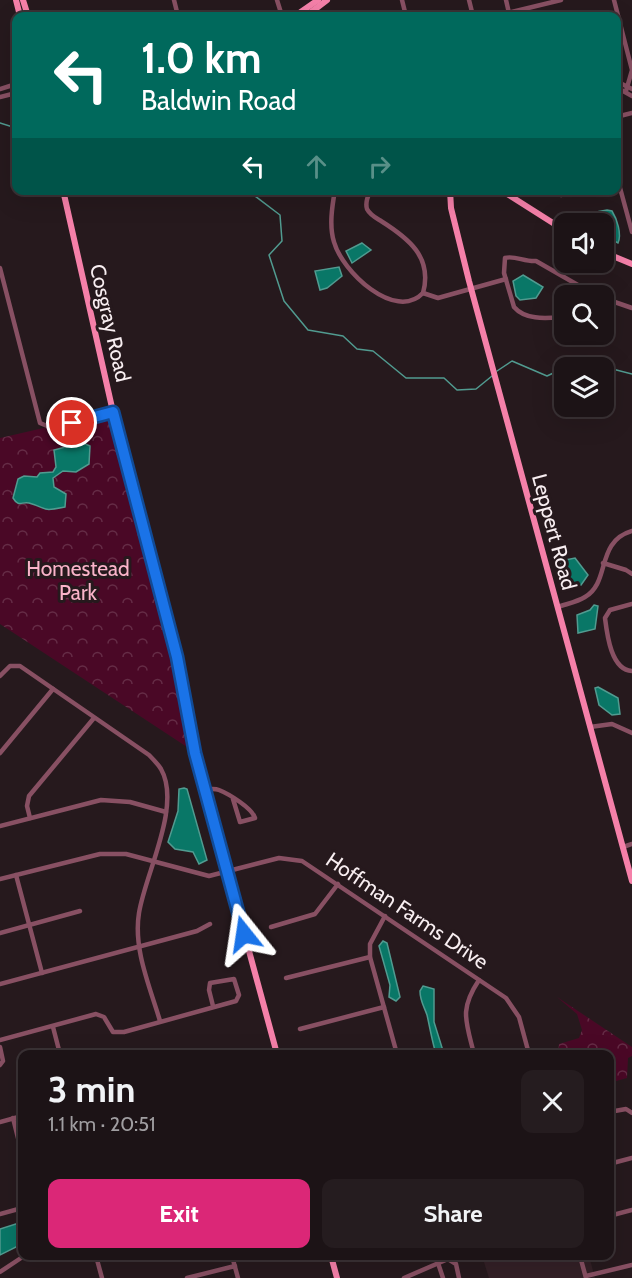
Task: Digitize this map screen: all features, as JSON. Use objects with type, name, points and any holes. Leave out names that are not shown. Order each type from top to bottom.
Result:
[{"type":"main road","points":[[301,12],[318,0]]},
{"type":"main road","points":[[311,12],[327,0]]},
{"type":"main road","name":"Cosgray Road","points":[[64,195],[113,412],[177,657],[189,729],[204,790],[276,1050]]},
{"type":"main road","name":"Leppert Road","points":[[450,195],[451,208],[471,289],[632,881]]},
{"type":"main road","points":[[509,195],[554,224]]},
{"type":"main road","points":[[614,257],[632,264]]},
{"type":"main road","points":[[332,1260],[338,1278]]},
{"type":"street","points":[[513,12],[561,0]]},
{"type":"street","points":[[621,37],[632,70],[629,89],[632,96]]},
{"type":"street","points":[[621,193],[632,232]]},
{"type":"street","points":[[335,195],[332,231],[337,251],[348,271],[359,281],[399,302],[410,302],[423,293],[426,274],[418,251],[405,236],[369,212],[366,204],[369,195]]},
{"type":"street","points":[[554,317],[541,318],[518,312],[514,307],[503,261],[512,256],[526,262],[536,261],[578,285]]},
{"type":"street","points":[[0,268],[40,423],[52,428],[113,412]]},
{"type":"street","points":[[423,293],[438,298],[506,279]]},
{"type":"street","points":[[614,303],[632,308]]},
{"type":"street","points":[[558,607],[585,597],[592,591],[598,583],[603,563],[614,543],[632,531]]},
{"type":"street","points":[[603,563],[632,574]]},
{"type":"street","points":[[629,671],[615,660],[605,618],[610,610],[632,604]]},
{"type":"street","points":[[0,676],[15,665],[149,755],[161,769],[166,781],[166,812],[139,913],[139,947],[160,1021]]},
{"type":"street","points":[[0,753],[53,689]]},
{"type":"street","points":[[30,818],[27,806],[29,796],[94,718]]},
{"type":"street","points":[[590,727],[612,724],[632,733]]},
{"type":"street","points":[[204,790],[215,788],[233,799],[253,813],[255,818],[240,822],[233,799]]},
{"type":"street","points":[[0,826],[108,799],[166,812]]},
{"type":"street","points":[[623,847],[632,844]]},
{"type":"street","name":"Hoffman Farms Drive","points":[[0,879],[100,854],[126,854],[209,876],[268,861],[291,858],[312,866],[513,1004],[528,1050]]},
{"type":"street","points":[[16,875],[42,973]]},
{"type":"street","points":[[272,927],[315,914],[338,884]]},
{"type":"street","points":[[0,933],[80,911]]},
{"type":"street","points":[[386,916],[370,944],[370,957],[396,1050]]},
{"type":"street","points":[[0,984],[197,931],[210,924]]},
{"type":"street","points":[[286,978],[370,957]]},
{"type":"street","points":[[0,1040],[96,1014],[104,1017],[113,1032],[124,1032],[239,999],[234,979],[210,983],[213,1006]]},
{"type":"street","points":[[473,1050],[464,1012],[465,1002],[479,980]]},
{"type":"street","points":[[300,1029],[384,1006]]},
{"type":"street","points":[[53,1027],[59,1050]]},
{"type":"street","points":[[0,1047],[3,1061],[0,1065]]},
{"type":"street","points":[[614,1111],[621,1109],[631,1112]]},
{"type":"street","points":[[0,1122],[18,1117]]},
{"type":"street","points":[[13,1118],[18,1138]]},
{"type":"street","points":[[614,1163],[632,1158]]},
{"type":"street","points":[[0,1214],[18,1209]]},
{"type":"street","points":[[614,1215],[632,1210]]},
{"type":"street","points":[[0,1272],[18,1260]]},
{"type":"street","points":[[97,1260],[102,1278]]},
{"type":"street","points":[[233,1260],[238,1278]]},
{"type":"street","points":[[405,1278],[446,1260]]},
{"type":"street","points":[[453,1260],[459,1278]]},
{"type":"street","points":[[581,1260],[586,1277],[632,1264]]},
{"type":"street","points":[[438,1263],[443,1278]]},
{"type":"street","points":[[187,1278],[235,1266]]},
{"type":"shaded area","points":[[607,210],[613,213],[591,213]]},
{"type":"shaded area","points":[[614,215],[619,231],[618,243],[614,241]]},
{"type":"shaded area","points":[[362,243],[371,250],[352,263],[346,251]]},
{"type":"shaded area","points":[[339,267],[342,276],[327,288],[320,290],[315,271]]},
{"type":"shaded area","points":[[523,275],[543,287],[536,298],[520,300],[516,296],[513,281]]},
{"type":"shaded area","points":[[74,439],[90,446],[89,464],[76,472],[63,471],[53,478],[54,487],[66,494],[65,507],[48,510],[15,501],[13,498],[18,479],[53,472],[56,467],[54,450],[69,446]]},
{"type":"shaded area","points":[[575,558],[588,575],[581,585],[568,587],[560,561]]},
{"type":"shaded area","points":[[594,605],[598,606],[595,629],[578,633],[577,615],[590,610]]},
{"type":"shaded area","points":[[598,687],[618,698],[620,714],[612,715],[599,705],[595,688]]},
{"type":"shaded area","points":[[179,789],[187,789],[207,860],[199,864],[193,852],[175,849],[168,842],[178,811]]},
{"type":"shaded area","points":[[383,941],[387,943],[400,997],[396,1001],[389,997],[390,985],[379,946]]},
{"type":"shaded area","points":[[423,986],[434,989],[434,1022],[443,1050],[435,1050],[420,991]]},
{"type":"shaded area","points":[[18,1223],[18,1246],[0,1255],[0,1229]]},
{"type":"shaded area","points":[[483,1260],[590,1260],[595,1278],[489,1278]]},
{"type":"green space","name":"Homestead Park","points":[[113,412],[178,657],[189,734],[187,747],[0,624],[0,438]]},
{"type":"green space","points":[[557,997],[632,1047],[632,1056],[628,1058],[627,1078],[614,1082],[614,1050],[558,1050],[559,1044],[579,1038],[582,1030],[577,1014]]},
{"type":"waterway","points":[[0,123],[12,127]]},
{"type":"waterway","points":[[254,195],[280,215],[282,241],[269,255],[284,301],[308,330],[343,336],[357,349],[373,351],[406,378],[444,378],[457,390],[476,389],[492,376]]},
{"type":"waterway","points":[[497,371],[512,361],[547,376],[554,373]]},
{"type":"waterway","points":[[614,369],[632,374]]},
{"type":"route","points":[[72,423],[113,412],[177,657],[195,753],[244,934]]}]
